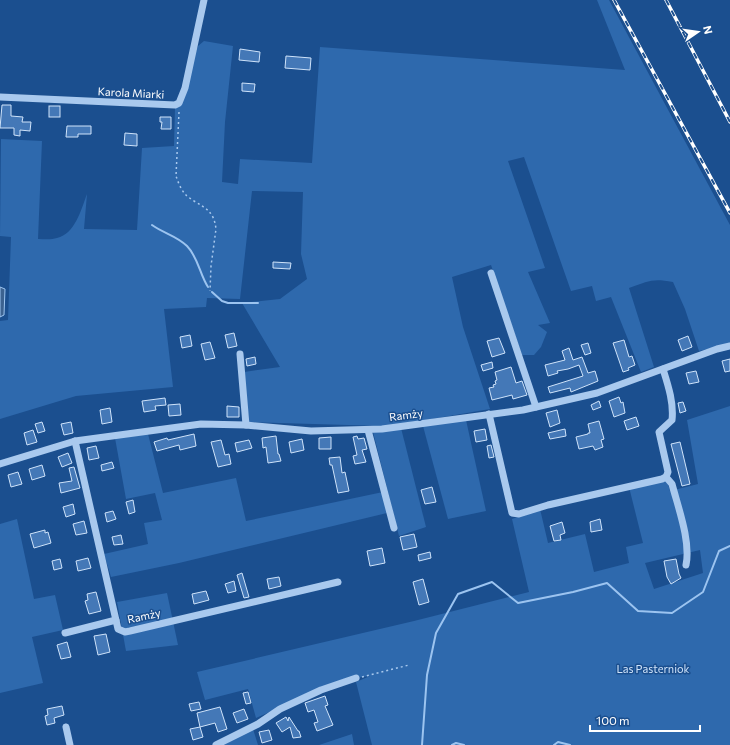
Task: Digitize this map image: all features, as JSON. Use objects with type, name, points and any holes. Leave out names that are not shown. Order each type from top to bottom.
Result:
[{"type":"street","name":"Karola Miarki","points":[[0,97],[168,106],[175,105],[179,103],[185,88],[204,0]]},
{"type":"street","points":[[491,273],[536,407]]},
{"type":"street","name":"Ramży","points":[[0,464],[75,441],[200,424],[246,425],[311,431],[368,430],[536,407],[597,393],[717,349],[730,346]]},
{"type":"street","points":[[240,354],[246,425]]},
{"type":"street","points":[[663,369],[668,382],[673,413],[672,420],[660,432],[668,472],[666,477]]},
{"type":"street","points":[[489,414],[512,513],[518,514],[548,505],[666,477]]},
{"type":"street","points":[[368,430],[394,528]]},
{"type":"street","name":"Ramży","points":[[75,441],[118,629],[125,632],[130,631],[338,582]]},
{"type":"street","points":[[666,477],[672,484],[686,543],[688,556],[686,565]]},
{"type":"street","points":[[65,633],[116,620]]},
{"type":"street","points":[[216,745],[258,724],[280,709],[321,690],[356,678]]},
{"type":"street","points":[[66,727],[70,745]]},
{"type":"path","points":[[179,103],[176,176],[179,185],[186,196],[207,209],[213,216],[215,222],[216,229],[210,266],[210,290]]},
{"type":"path","points":[[356,678],[409,664]]},
{"type":"green space","points":[[597,0],[609,0],[730,225],[730,344],[699,351],[685,309],[673,282],[655,280],[646,282],[629,288],[654,367],[641,372],[611,297],[596,301],[592,286],[571,291],[524,157],[508,161],[545,268],[528,272],[550,323],[538,325],[547,332],[541,347],[534,355],[522,355],[491,265],[452,277],[463,327],[490,409],[382,426],[249,422],[244,372],[280,367],[242,303],[280,299],[307,279],[301,254],[303,192],[252,191],[240,299],[207,298],[206,307],[164,309],[173,387],[76,396],[0,419],[0,321],[8,320],[11,237],[0,236],[1,139],[42,141],[38,239],[55,239],[68,232],[73,227],[80,214],[87,194],[84,229],[137,230],[142,148],[174,146],[175,107],[198,46],[204,41],[233,46],[225,122],[222,182],[238,184],[240,159],[312,163],[320,47],[625,70]]},
{"type":"green space","name":"Las Pasterniok","points":[[730,406],[730,745],[372,745],[356,682],[370,676],[342,680],[256,718],[248,689],[205,700],[197,672],[414,621],[529,592],[512,519],[540,509],[548,543],[585,534],[594,572],[629,563],[626,547],[643,543],[629,487],[667,479],[670,491],[698,484],[687,420]],"holes":[[[700,550],[703,573],[654,589],[645,563]]]},
{"type":"green space","points":[[466,420],[486,511],[448,519],[423,426]]},
{"type":"green space","points":[[401,428],[426,527],[399,536],[373,432]]},
{"type":"green space","points":[[148,434],[163,493],[236,478],[246,521],[383,492],[387,513],[179,563],[111,577],[104,554],[148,544],[144,523],[162,520],[155,493],[126,499],[115,438]]},
{"type":"green space","points":[[17,519],[34,599],[55,595],[63,630],[32,637],[43,683],[0,693],[0,524]]},
{"type":"green space","points":[[167,593],[178,645],[126,651],[117,602]]},
{"type":"green space","points":[[253,729],[258,745],[224,745]]},
{"type":"green space","points":[[352,734],[354,745],[319,745]]},
{"type":"shaded area","points":[[0,287],[5,289],[4,315],[0,317]]},
{"type":"building","points":[[240,49],[260,52],[259,62],[239,60]]},
{"type":"building","points":[[286,56],[311,58],[310,70],[285,68]]},
{"type":"building","points":[[242,83],[255,84],[254,92],[242,91]]},
{"type":"building","points":[[2,105],[11,105],[11,116],[23,117],[22,122],[31,122],[30,131],[20,130],[20,136],[14,135],[14,128],[0,128]]},
{"type":"building","points":[[49,106],[60,106],[60,117],[49,117]]},
{"type":"building","points":[[160,117],[171,117],[171,129],[161,129],[162,122],[160,122]]},
{"type":"building","points":[[67,126],[91,126],[91,134],[78,134],[78,137],[66,137]]},
{"type":"building","points":[[125,133],[137,134],[137,146],[124,145]]},
{"type":"building","points":[[273,262],[291,263],[290,269],[273,268]]},
{"type":"building","points":[[234,333],[237,346],[228,348],[225,335]]},
{"type":"building","points":[[190,335],[192,346],[182,348],[180,337]]},
{"type":"building","points":[[688,336],[692,347],[682,351],[678,340]]},
{"type":"building","points":[[499,338],[505,353],[492,357],[487,341]]},
{"type":"building","points":[[624,340],[629,357],[632,356],[635,365],[628,368],[629,370],[623,372],[613,343]]},
{"type":"building","points":[[210,342],[215,358],[205,360],[201,344]]},
{"type":"building","points":[[588,343],[591,353],[585,355],[581,345]]},
{"type":"building","points":[[569,348],[573,360],[582,357],[588,373],[595,371],[598,381],[571,392],[570,388],[550,393],[548,387],[583,376],[579,365],[557,371],[558,373],[548,376],[545,365],[565,360],[562,351]]},
{"type":"building","points":[[255,357],[256,364],[247,366],[246,359]]},
{"type":"building","points":[[730,359],[730,371],[725,372],[722,361]]},
{"type":"building","points":[[492,362],[493,368],[483,371],[481,365]]},
{"type":"building","points":[[511,367],[516,383],[522,381],[527,395],[513,399],[512,395],[492,400],[489,388],[494,387],[493,385],[496,384],[495,381],[497,380],[495,372]]},
{"type":"building","points":[[696,371],[699,382],[689,384],[686,373]]},
{"type":"building","points":[[619,397],[621,403],[623,402],[625,413],[614,417],[609,401]]},
{"type":"building","points":[[165,398],[166,405],[155,406],[156,410],[144,412],[142,401]]},
{"type":"building","points":[[599,401],[601,407],[593,410],[591,405]]},
{"type":"building","points":[[683,402],[686,411],[680,413],[678,403]]},
{"type":"building","points":[[180,404],[181,415],[169,416],[168,405]]},
{"type":"building","points":[[227,406],[239,407],[239,417],[227,417]]},
{"type":"building","points":[[110,408],[112,422],[102,424],[100,410]]},
{"type":"building","points":[[557,410],[560,423],[550,427],[546,413]]},
{"type":"building","points":[[636,417],[639,426],[627,430],[624,421]]},
{"type":"building","points":[[599,421],[604,439],[601,440],[603,447],[595,450],[593,446],[579,449],[576,437],[590,433],[588,424]]},
{"type":"building","points":[[42,422],[45,431],[38,433],[35,424]]},
{"type":"building","points":[[71,422],[73,433],[64,435],[61,424]]},
{"type":"building","points":[[485,429],[487,440],[476,442],[474,431]]},
{"type":"building","points":[[565,429],[566,436],[550,439],[548,433]]},
{"type":"building","points":[[33,430],[37,442],[27,445],[24,433]]},
{"type":"building","points":[[194,434],[196,446],[180,450],[179,445],[157,451],[154,442],[167,438],[168,440]]},
{"type":"building","points":[[276,436],[278,454],[281,461],[268,463],[266,447],[263,448],[262,438]]},
{"type":"building","points":[[357,436],[358,439],[364,438],[367,449],[362,450],[366,462],[355,464],[353,456],[357,455],[353,437]]},
{"type":"building","points":[[331,437],[331,449],[319,449],[319,438]]},
{"type":"building","points":[[302,439],[304,450],[291,453],[289,442]]},
{"type":"building","points":[[221,440],[225,455],[229,454],[231,464],[218,467],[211,442]]},
{"type":"building","points":[[249,440],[252,448],[237,452],[235,443]]},
{"type":"building","points":[[680,442],[690,484],[682,486],[671,444]]},
{"type":"building","points":[[491,445],[494,457],[489,458],[487,446]]},
{"type":"building","points":[[96,446],[99,458],[89,460],[87,448]]},
{"type":"building","points":[[68,453],[72,463],[62,467],[58,457]]},
{"type":"building","points":[[340,457],[342,473],[345,472],[349,491],[338,493],[329,458]]},
{"type":"building","points":[[112,462],[114,468],[102,471],[101,465]]},
{"type":"building","points":[[42,465],[45,476],[32,480],[29,469]]},
{"type":"building","points":[[74,467],[80,488],[61,493],[59,483],[72,481],[69,468]]},
{"type":"building","points":[[18,472],[22,484],[11,487],[8,475]]},
{"type":"building","points":[[432,487],[436,502],[425,504],[421,490]]},
{"type":"building","points":[[133,500],[135,512],[129,514],[126,502]]},
{"type":"building","points":[[73,504],[75,514],[66,517],[63,507]]},
{"type":"building","points":[[113,511],[116,519],[107,522],[105,513]]},
{"type":"building","points":[[600,519],[602,530],[591,532],[590,522]]},
{"type":"building","points":[[84,521],[87,533],[76,535],[73,524]]},
{"type":"building","points":[[562,522],[565,533],[560,535],[561,540],[554,541],[550,526]]},
{"type":"building","points":[[45,530],[45,533],[48,532],[51,543],[34,548],[30,534]]},
{"type":"building","points":[[414,534],[417,547],[403,550],[400,537]]},
{"type":"building","points":[[121,535],[123,544],[114,545],[112,537]]},
{"type":"building","points":[[382,548],[385,563],[370,566],[367,551]]},
{"type":"building","points":[[430,552],[431,558],[419,561],[418,555]]},
{"type":"building","points":[[88,558],[91,568],[78,571],[76,561]]},
{"type":"building","points":[[60,559],[62,568],[54,570],[52,561]]},
{"type":"building","points":[[676,559],[681,578],[671,584],[667,577],[664,561]]},
{"type":"building","points":[[242,573],[249,597],[244,598],[237,575]]},
{"type":"building","points":[[279,577],[281,586],[269,589],[267,579]]},
{"type":"building","points":[[423,579],[429,602],[419,605],[413,582]]},
{"type":"building","points":[[234,581],[236,591],[228,593],[225,584]]},
{"type":"building","points":[[206,591],[209,600],[194,604],[192,594]]},
{"type":"building","points":[[96,592],[101,611],[89,614],[85,601],[88,600],[87,594]]},
{"type":"building","points":[[106,634],[110,652],[98,655],[94,636]]},
{"type":"building","points":[[67,642],[71,657],[61,659],[57,645]]},
{"type":"building","points":[[248,692],[251,703],[246,704],[243,693]]},
{"type":"building","points":[[325,696],[328,705],[325,706],[333,725],[317,731],[314,723],[318,722],[314,710],[308,712],[305,703]]},
{"type":"building","points":[[199,702],[201,709],[191,711],[189,704]]},
{"type":"building","points":[[62,706],[64,715],[54,718],[55,723],[47,725],[45,716],[48,715],[47,709]]},
{"type":"building","points":[[220,707],[227,729],[218,732],[215,723],[200,727],[197,713]]},
{"type":"building","points":[[244,709],[248,719],[237,723],[233,713]]},
{"type":"building","points":[[286,717],[288,721],[289,717],[299,731],[301,737],[293,738],[290,727],[282,732],[276,723]]},
{"type":"building","points":[[200,727],[203,737],[193,740],[190,729]]},
{"type":"building","points":[[269,730],[272,740],[262,743],[259,732]]},
{"type":"waterway","points":[[152,225],[179,240],[191,250],[208,287]]},
{"type":"waterway","points":[[212,292],[222,301],[228,303],[258,303]]},
{"type":"waterway","points":[[422,745],[427,675],[436,633],[458,594],[492,582],[518,603],[573,592],[607,583],[638,611],[672,613],[703,592],[719,551],[730,546]]},
{"type":"waterway","points":[[554,745],[558,742],[570,745]]},
{"type":"waterway","points":[[452,745],[456,743],[464,745]]},
{"type":"railway","points":[[614,0],[730,213]]},
{"type":"railway","points":[[666,0],[730,122]]}]
